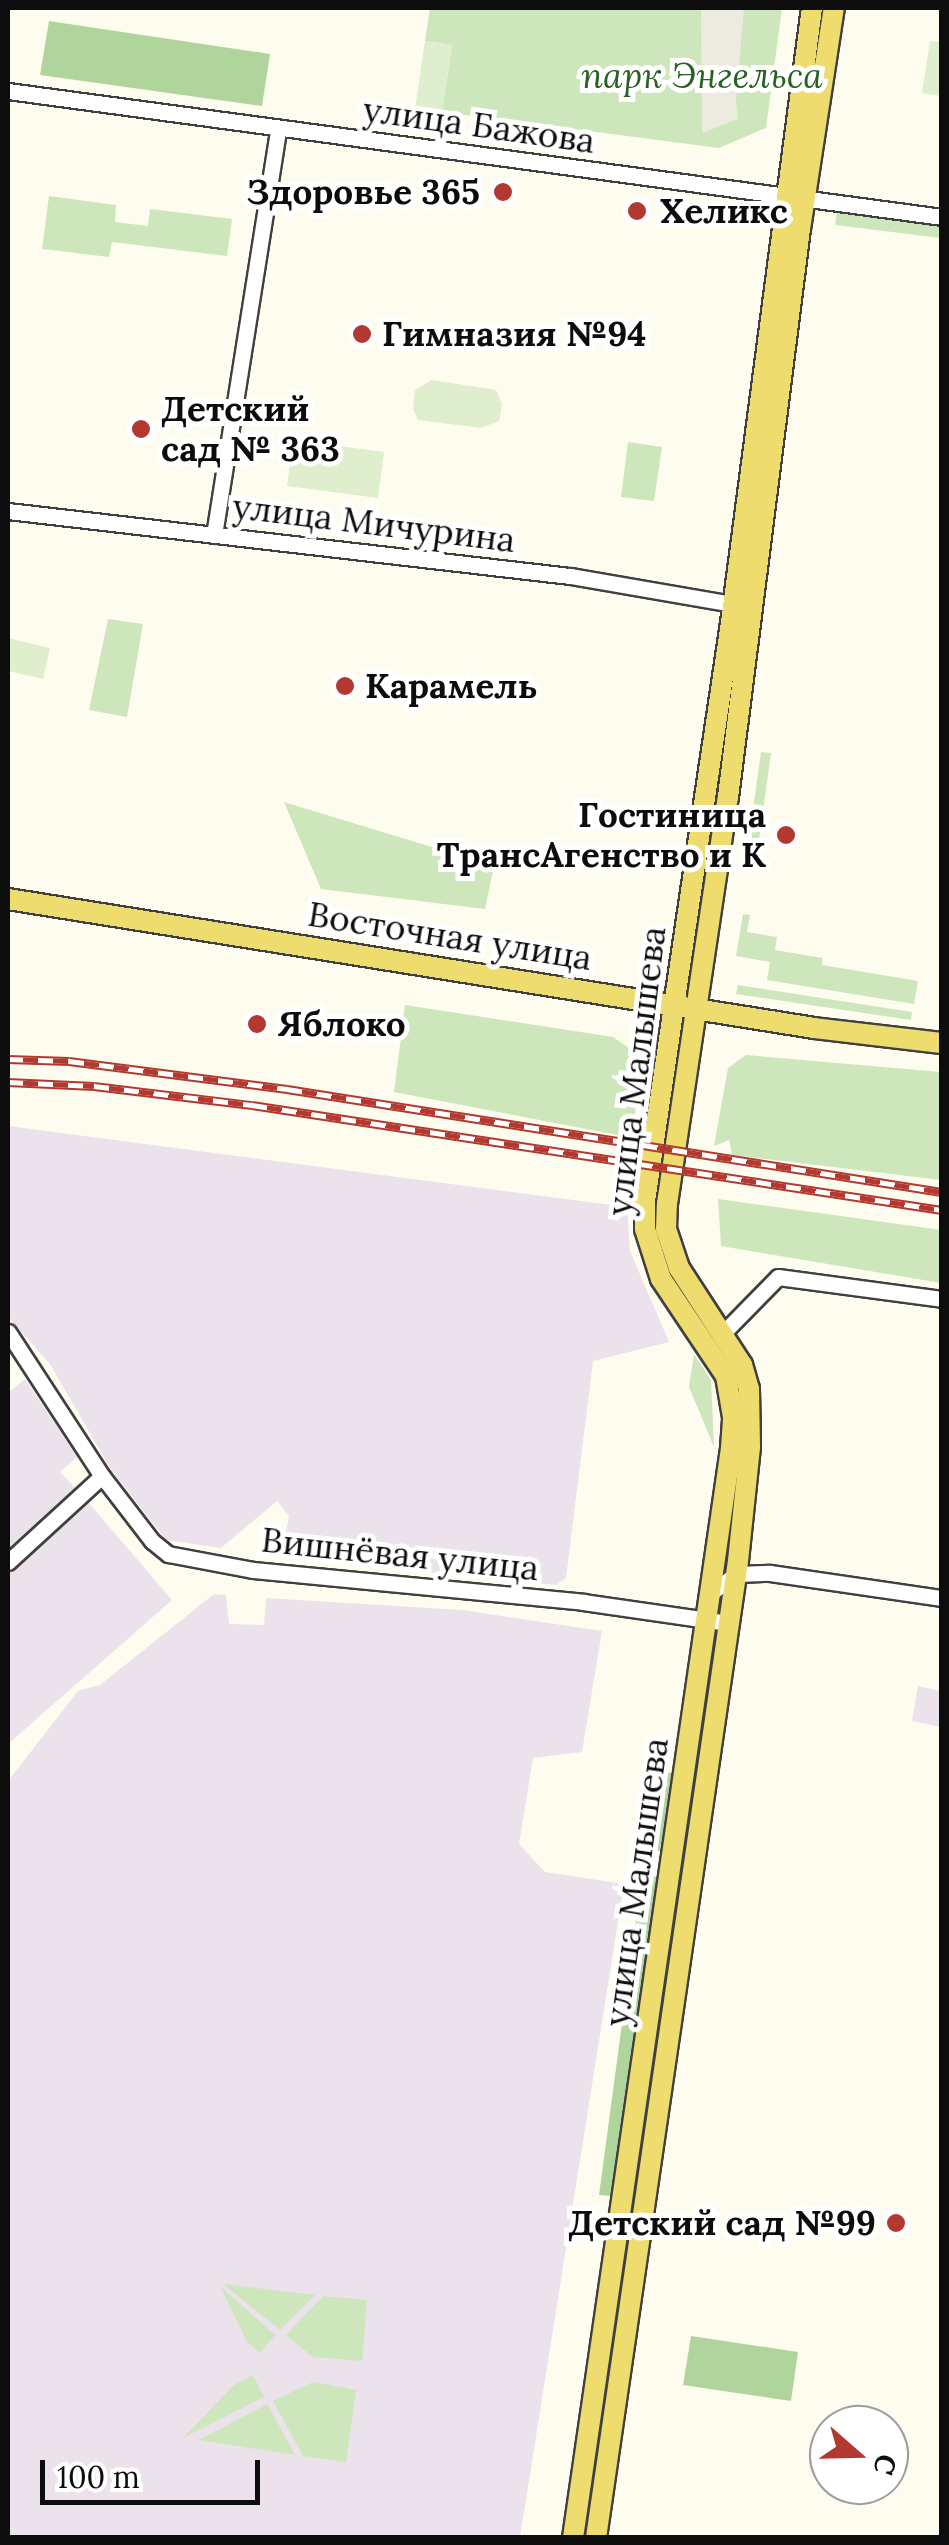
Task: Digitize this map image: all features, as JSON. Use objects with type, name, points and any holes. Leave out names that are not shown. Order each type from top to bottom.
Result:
[{"type":"main road","name":"улица Малышева","points":[[596,2538],[718,1621],[712,1592],[732,1448],[730,1395],[719,1362],[662,1278],[645,1229],[684,1006],[728,797],[797,196],[812,8]]},
{"type":"main road","name":"улица Малышева","points":[[573,2538],[718,1621],[736,1574],[748,1482],[750,1411],[742,1365],[679,1268],[666,1230],[684,1006],[732,604],[797,196],[834,8]]},
{"type":"main road","name":"Восточная улица","points":[[8,899],[942,1044]]},
{"type":"street","name":"улица Бажова","points":[[8,91],[942,217]]},
{"type":"street","points":[[214,535],[278,129]]},
{"type":"street","name":"улица Мичурина","points":[[8,511],[580,578],[732,604]]},
{"type":"street","points":[[723,1333],[778,1277],[942,1299]]},
{"type":"street","name":"Вишнёвая улица","points":[[8,1332],[102,1476],[152,1541],[184,1560],[583,1602],[718,1621]]},
{"type":"street","points":[[8,1562],[102,1476]]},
{"type":"street","points":[[712,1592],[736,1574],[770,1572],[942,1598]]},
{"type":"shaded area","points":[[701,8],[744,8],[738,119],[702,133]]},
{"type":"shaded area","points":[[8,1126],[627,1207],[630,1251],[669,1342],[593,1361],[566,1578],[556,1585],[281,1558],[289,1516],[277,1501],[221,1548],[166,1540],[110,1468],[50,1364],[8,1317]]},
{"type":"shaded area","points":[[25,1379],[77,1457],[60,1472],[76,1489],[8,1551],[8,1393]]},
{"type":"shaded area","points":[[87,1501],[172,1600],[8,1744],[8,1573]]},
{"type":"shaded area","points":[[214,1594],[226,1595],[229,1624],[264,1625],[266,1598],[462,1610],[602,1631],[582,1752],[533,1758],[519,1844],[545,1872],[624,1884],[520,2537],[8,2537],[8,1781],[78,1691],[100,1685]]},
{"type":"shaded area","points":[[918,1686],[941,1691],[941,1727],[912,1721]]},
{"type":"green space","name":"парк Энгельса","points":[[430,8],[782,8],[766,128],[719,148],[442,112],[452,45],[425,41]]},
{"type":"green space","points":[[49,21],[270,54],[262,106],[40,75]]},
{"type":"green space","points":[[425,41],[452,45],[442,112],[415,109]]},
{"type":"green space","points":[[930,41],[941,42],[941,96],[922,93]]},
{"type":"green space","points":[[49,196],[116,205],[115,222],[148,226],[150,209],[232,219],[227,256],[112,242],[109,257],[42,249]]},
{"type":"green space","points":[[837,212],[941,226],[941,238],[835,225]]},
{"type":"green space","points":[[432,380],[496,390],[502,404],[499,421],[481,428],[418,420],[413,409],[415,390]]},
{"type":"green space","points":[[293,440],[384,452],[378,498],[287,486]]},
{"type":"green space","points":[[628,442],[662,447],[654,501],[621,497]]},
{"type":"green space","points":[[108,619],[143,624],[127,717],[89,710]]},
{"type":"green space","points":[[8,638],[50,648],[43,679],[8,671]]},
{"type":"green space","points":[[761,752],[771,753],[759,840],[749,838]]},
{"type":"green space","points":[[284,802],[494,866],[485,909],[321,889]]},
{"type":"green space","points":[[743,914],[750,915],[747,932],[777,937],[775,950],[822,958],[822,965],[918,981],[914,1004],[767,980],[770,962],[736,956]]},
{"type":"green space","points":[[738,985],[912,1012],[911,1020],[736,994]]},
{"type":"green space","points":[[405,1005],[613,1037],[640,1056],[633,1138],[394,1092]]},
{"type":"green space","points":[[746,1055],[941,1072],[941,1180],[732,1155],[729,1140],[714,1146],[728,1068]]},
{"type":"green space","points":[[718,1199],[941,1230],[941,1283],[721,1246]]},
{"type":"green space","points":[[694,1354],[711,1380],[714,1447],[689,1387]]},
{"type":"green space","points":[[658,1771],[672,1773],[660,1851],[646,1849]]},
{"type":"green space","points":[[642,1875],[657,1877],[611,2196],[599,2195]]},
{"type":"green space","points":[[223,2284],[315,2295],[280,2330]]},
{"type":"green space","points":[[220,2286],[275,2335],[260,2353],[247,2342]]},
{"type":"green space","points":[[323,2296],[367,2300],[362,2361],[313,2357],[286,2335]]},
{"type":"green space","points":[[691,2336],[798,2352],[791,2401],[683,2385]]},
{"type":"green space","points":[[253,2375],[264,2397],[183,2438],[234,2385]]},
{"type":"green space","points":[[313,2382],[356,2390],[346,2462],[303,2456],[273,2401]]},
{"type":"green space","points":[[267,2404],[295,2455],[199,2440]]},
{"type":"railway","points":[[8,1059],[69,1061],[287,1089],[942,1192]]},
{"type":"railway","points":[[8,1082],[94,1086],[252,1105],[942,1210]]},
{"type":"place","name":"Здоровье 365","points":[[503,192]]},
{"type":"place","name":"Хеликс","points":[[637,211]]},
{"type":"place","name":"Гимназия №94","points":[[362,334]]},
{"type":"place","name":"Детский сад № 363","points":[[141,429]]},
{"type":"place","name":"Карамель","points":[[345,686]]},
{"type":"place","name":"Гостиница ТрансАгенство и К","points":[[786,835]]},
{"type":"place","name":"Яблоко","points":[[257,1024]]},
{"type":"place","name":"Детский сад №99","points":[[896,2223]]}]
